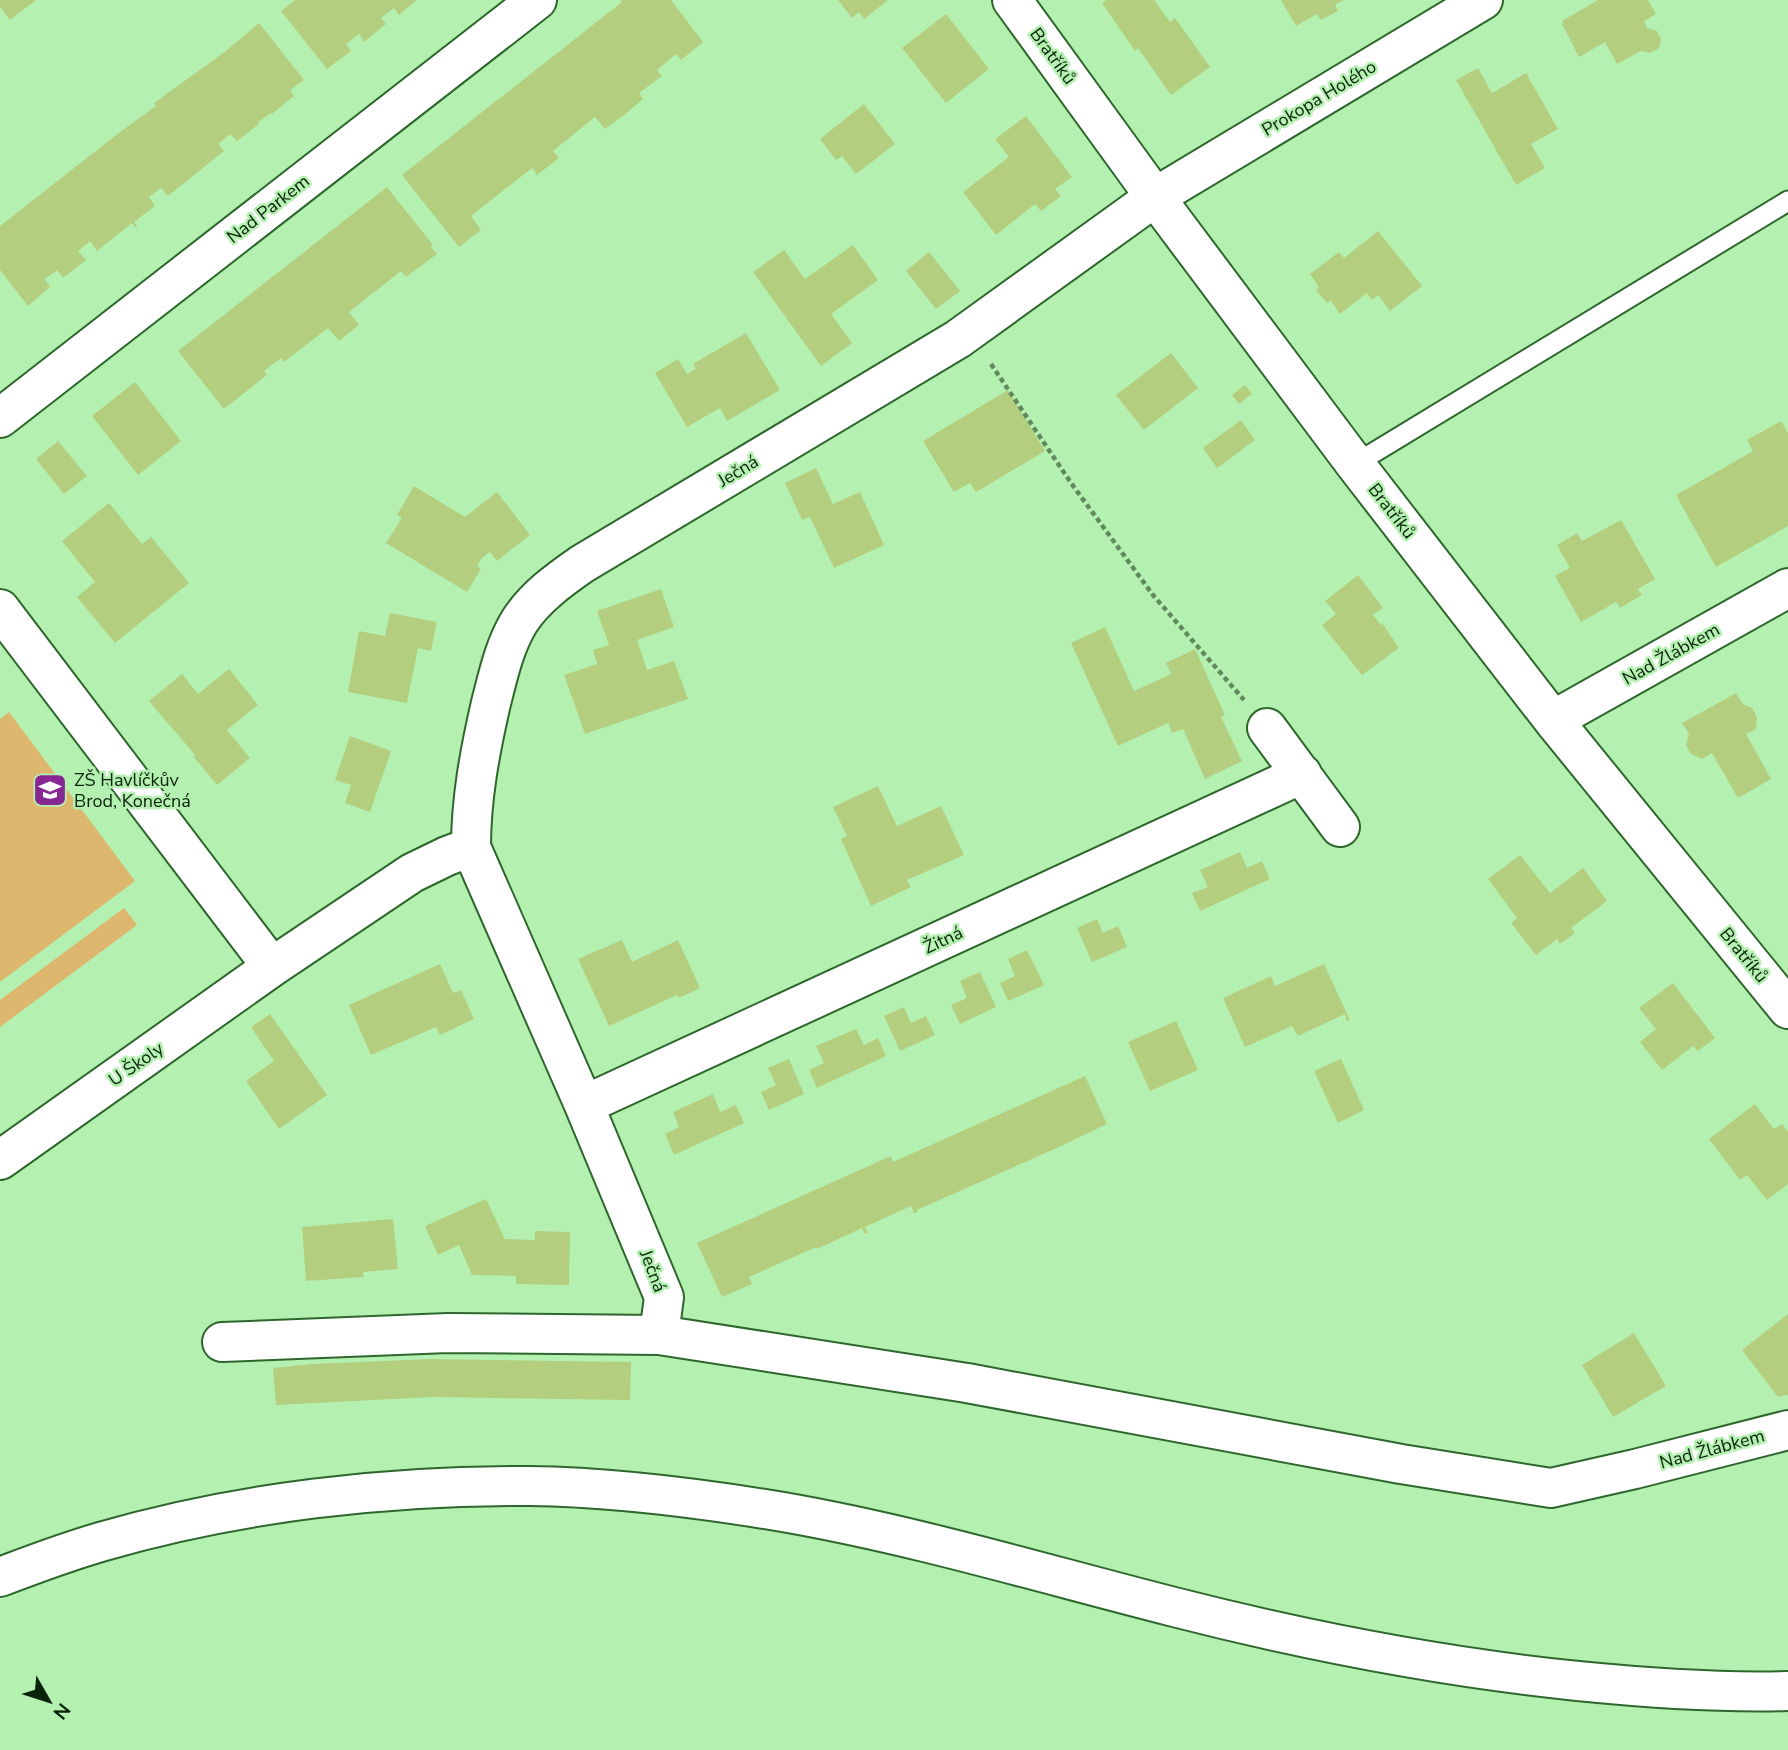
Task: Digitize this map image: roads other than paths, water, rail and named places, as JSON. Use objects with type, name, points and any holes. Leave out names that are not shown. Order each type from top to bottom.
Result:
[{"type":"street","name":"Nad Parkem","points":[[0,418],[537,0]]},
{"type":"street","name":"Bratříků","points":[[1012,0],[1355,464],[1553,720],[1788,1009]]},
{"type":"street","name":"Prokopa Holého","points":[[1156,197],[1483,0]]},
{"type":"street","name":"Ječná","points":[[659,1335],[664,1297],[584,1105],[471,847],[471,816],[482,742],[504,652],[520,621],[549,588],[582,564],[958,339],[1156,197]]},
{"type":"street","name":"Nad Žlábkem","points":[[1553,720],[1788,588]]},
{"type":"street","points":[[0,609],[272,967],[412,873],[471,847]]},
{"type":"street","points":[[1267,728],[1340,827]]},
{"type":"street","name":"Žitná","points":[[584,1105],[1302,774]]},
{"type":"street","name":"U Školy","points":[[0,1160],[272,967]]},
{"type":"street","points":[[222,1342],[448,1332],[659,1335]]},
{"type":"street","name":"Nad Žlábkem","points":[[659,1335],[967,1383],[1401,1464],[1551,1488],[1788,1430]]},
{"type":"street","points":[[0,1577],[104,1541],[189,1520],[292,1502],[373,1492],[443,1488],[531,1486],[606,1490],[681,1497],[799,1515],[987,1558],[1273,1632],[1441,1664],[1622,1685],[1696,1690],[1788,1691]]},
{"type":"lane","points":[[1355,464],[1788,201]]},
{"type":"place","name":"ZŠ Havlíčkův Brod, Konečná","points":[[50,790]]}]
